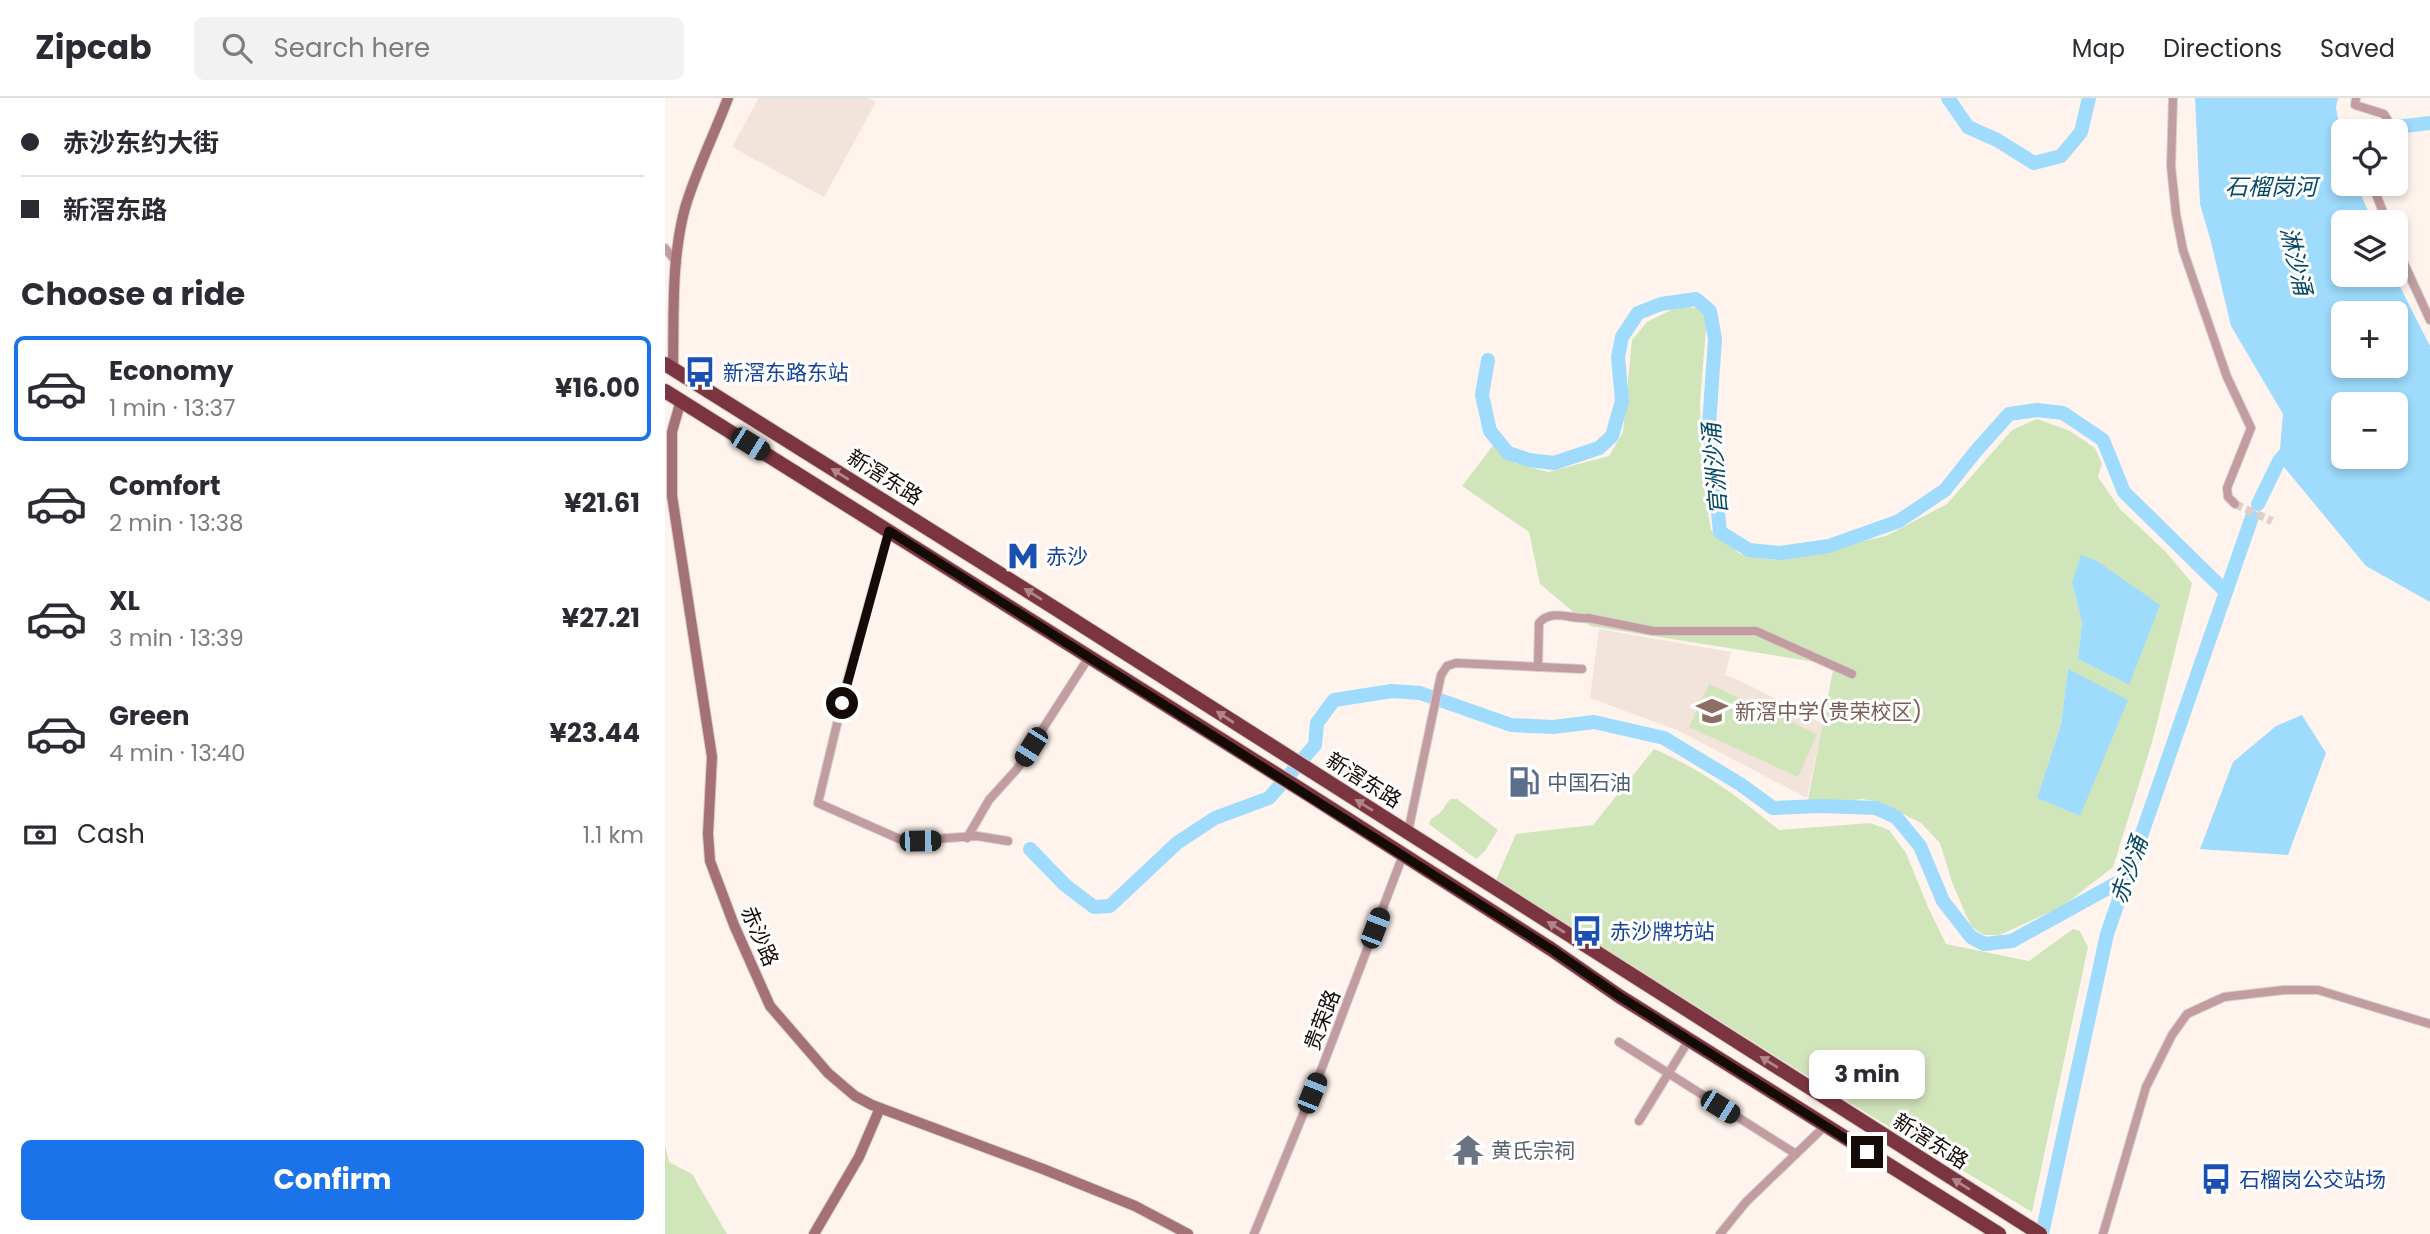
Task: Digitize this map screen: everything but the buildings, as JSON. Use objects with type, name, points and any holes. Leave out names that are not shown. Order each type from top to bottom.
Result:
[{"type":"highway","name":"新滘东路","points":[[669,366],[2039,1234]]},
{"type":"highway","name":"新滘东路","points":[[665,391],[1308,794],[1551,949],[1619,996],[1999,1234]]},
{"type":"street","points":[[669,366],[677,263],[685,209],[728,98]]},
{"type":"street","points":[[2173,98],[2171,166],[2181,243],[2227,377],[2251,428],[2227,488],[2228,497],[2235,504]]},
{"type":"street","points":[[2356,98],[2355,106],[2384,114],[2386,119]]},
{"type":"street","points":[[665,248],[677,263]]},
{"type":"street","points":[[2408,272],[2430,320]]},
{"type":"street","name":"赤沙路","points":[[681,400],[672,432],[671,480],[711,748],[713,775],[708,834],[710,861],[734,925],[770,1006],[839,1084],[855,1096],[1099,1192],[1156,1216],[1188,1234]]},
{"type":"street","points":[[889,531],[848,678],[818,803],[904,841],[986,836],[1008,841]]},
{"type":"street","points":[[1538,667],[1539,623],[1546,616],[1554,615],[1579,620],[1588,618],[1653,631],[1756,631],[1852,674]]},
{"type":"street","points":[[967,838],[989,800],[1017,769],[1089,657]]},
{"type":"street","points":[[1408,832],[1441,675],[1447,666],[1456,663],[1582,669]]},
{"type":"street","name":"贵荣路","points":[[1254,1234],[1320,1073],[1403,855]]},
{"type":"street","points":[[2103,1234],[2146,1087],[2172,1035],[2187,1014],[2224,997],[2318,989],[2430,1024]]},
{"type":"street","points":[[1639,1121],[1689,1040]]},
{"type":"street","points":[[1619,1042],[1796,1154]]},
{"type":"street","points":[[814,1234],[859,1157],[880,1108]]},
{"type":"street","points":[[1720,1234],[1746,1202],[1825,1126]]},
{"type":"shaded area","points":[[759,98],[868,98],[876,102],[824,197],[732,147]]},
{"type":"shaded area","name":"新滘中学(贵荣校区)","points":[[1599,629],[1731,652],[1725,675],[1823,724],[1807,798],[1677,730],[1590,698]]},
{"type":"green space","points":[[1673,309],[1701,309],[1707,317],[1700,402],[1702,476],[1711,530],[1740,554],[1776,560],[1886,536],[1947,504],[2012,430],[2037,419],[2070,431],[2095,448],[2102,463],[2098,477],[2120,509],[2166,552],[2192,583],[2151,746],[2113,867],[2063,906],[2000,935],[1983,935],[1972,927],[1966,915],[1940,843],[1921,823],[1879,802],[1862,799],[1821,804],[1808,800],[1834,665],[1590,626],[1540,584],[1529,532],[1462,486],[1495,443],[1514,463],[1548,472],[1609,456],[1623,432],[1632,340],[1647,322]],"holes":[[[2072,582],[2129,685],[2078,659],[2082,622]],[[2068,669],[2080,816],[2037,798],[2061,724]]]},
{"type":"green space","points":[[1709,684],[1817,734],[1798,777],[1689,727]]},
{"type":"green space","points":[[1654,749],[1719,785],[1779,830],[1870,823],[1889,830],[1906,853],[1946,944],[2029,961],[2073,929],[2080,931],[2088,947],[2032,1212],[1868,1114],[1496,880],[1516,834],[1593,825]]},
{"type":"green space","points":[[1450,799],[1457,799],[1498,830],[1485,851],[1476,859],[1429,824]]},
{"type":"green space","points":[[665,1145],[669,1162],[692,1174],[727,1234],[665,1234]]},
{"type":"water","name":"石榴岗河","points":[[2195,98],[2338,98],[2338,119],[2331,119],[2331,196],[2361,196],[2368,210],[2331,210],[2331,287],[2400,287],[2407,301],[2331,301],[2331,378],[2408,378],[2408,303],[2430,346],[2430,602],[2366,566],[2279,461],[2283,414],[2231,326],[2200,204]]},
{"type":"water","points":[[2081,555],[2097,561],[2160,605],[2129,685],[2078,659],[2082,622],[2072,582]]},
{"type":"water","points":[[2068,669],[2128,700],[2080,816],[2037,798],[2061,724]]},
{"type":"water","points":[[2302,715],[2326,753],[2288,855],[2200,849],[2233,762],[2276,726]]},
{"type":"waterway","points":[[1948,98],[1968,127],[1997,140],[2034,163],[2061,156],[2081,132],[2089,98]]},
{"type":"waterway","points":[[2408,126],[2430,123]]},
{"type":"waterway","name":"官洲沙涌","points":[[1488,360],[1482,395],[1490,431],[1508,453],[1529,460],[1554,463],[1599,448],[1612,436],[1622,401],[1618,357],[1622,337],[1638,313],[1661,304],[1696,299],[1710,311],[1715,339],[1709,425],[1720,532],[1749,550],[1780,553],[1829,546],[1899,521],[1945,490],[2009,414],[2037,410],[2063,413],[2103,440],[2124,492],[2225,591]]},
{"type":"waterway","name":"赤沙涌","points":[[2258,504],[2279,461],[2290,448]]},
{"type":"waterway","name":"赤沙涌","points":[[2042,1234],[2107,934],[2252,517]]},
{"type":"waterway","points":[[1030,849],[1065,885],[1094,907],[1110,906],[1177,843],[1215,818],[1269,798],[1315,745],[1317,723],[1334,700],[1392,691],[1420,693],[1511,725],[1553,727],[1594,722],[1664,738],[1740,784],[1773,808],[1876,808],[1896,817],[1920,846],[1943,901],[1971,937],[1984,944],[2012,941],[2126,878]]},
{"type":"tunnel","points":[[2235,504],[2272,521]]},
{"type":"place","name":"新滘东路东站","points":[[700,372]]},
{"type":"place","name":"赤沙","points":[[1023,556]]},
{"type":"place","name":"新滘中学(贵荣校区)","points":[[1712,711]]},
{"type":"place","name":"中国石油","points":[[1524,782]]},
{"type":"place","name":"赤沙牌坊站","points":[[1587,931]]},
{"type":"place","name":"黄氏宗祠","points":[[1468,1150]]},
{"type":"place","name":"石榴岗公交站场","points":[[2216,1179]]},
{"type":"route","points":[[842,703],[889,531],[1308,794],[1551,949],[1619,996],[1867,1152]]},
{"type":"water label","name":"淋沙涌","points":[[2296,261]]}]
